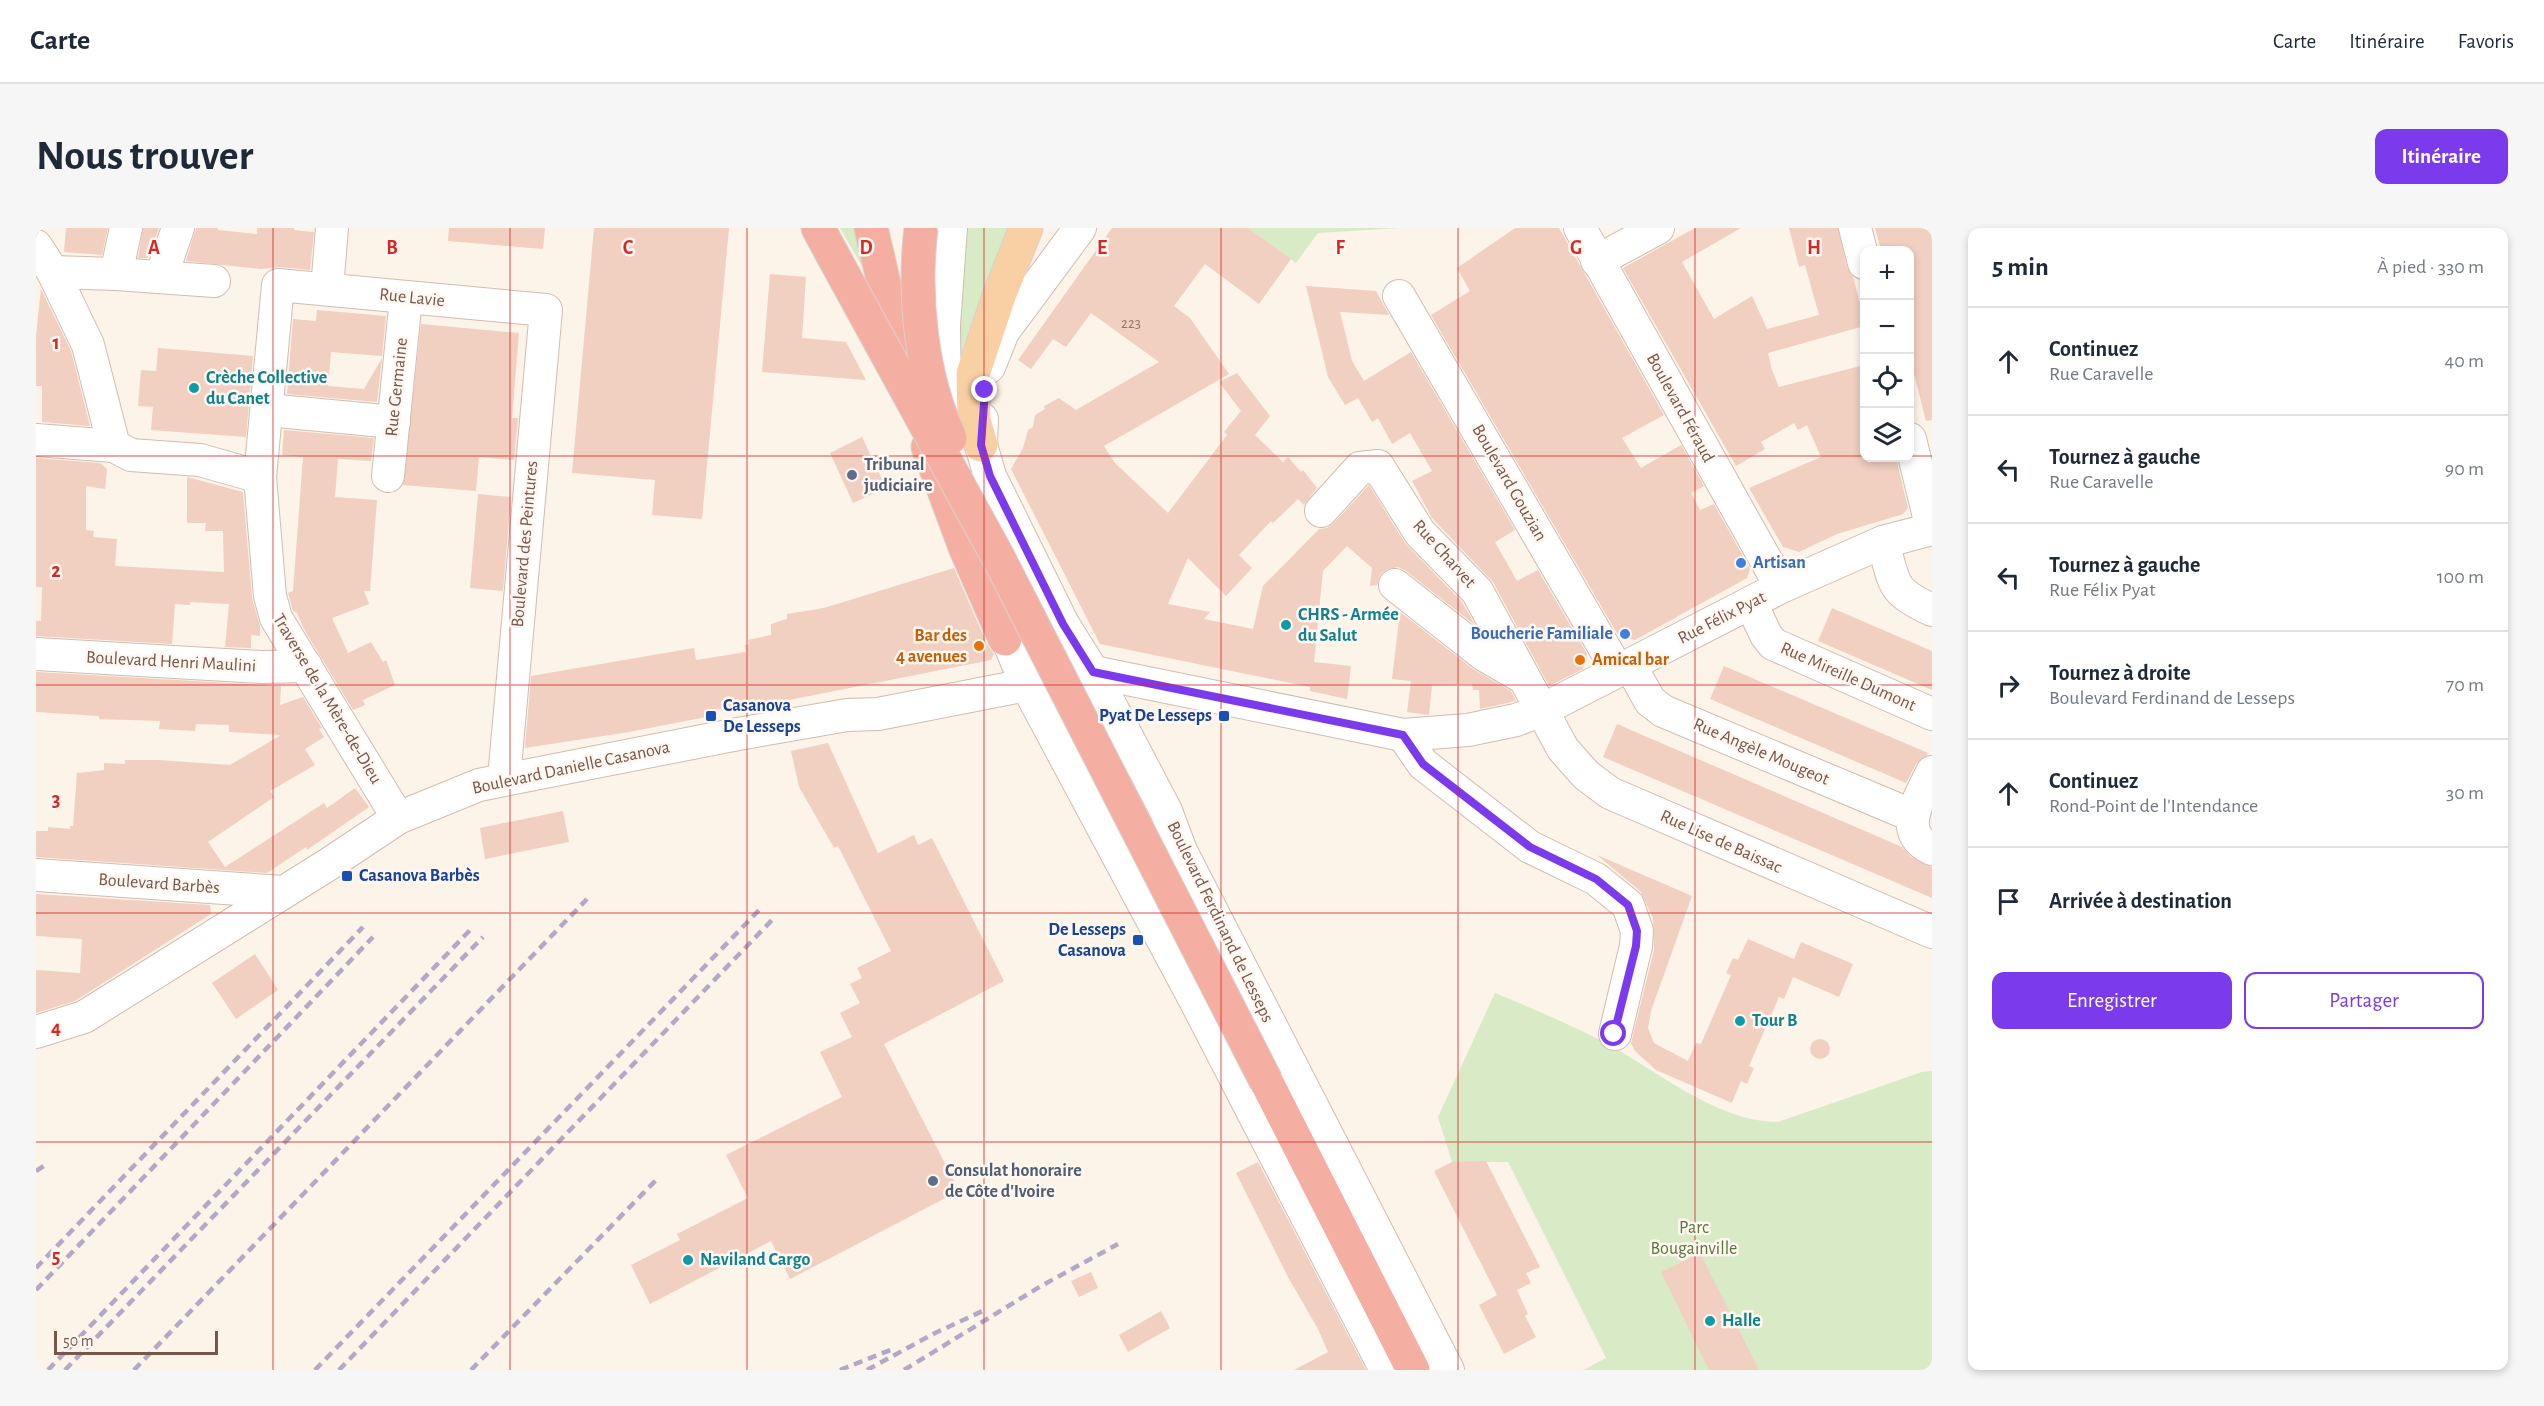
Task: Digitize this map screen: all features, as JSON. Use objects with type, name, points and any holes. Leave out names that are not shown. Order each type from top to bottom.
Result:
[{"type":"highway","points":[[871,228],[901,363],[937,476],[1005,639]]},
{"type":"highway","points":[[921,228],[919,296],[923,340],[930,374],[947,431],[998,557]]},
{"type":"highway","points":[[825,240],[998,557],[1413,1370]]},
{"type":"main road","points":[[981,445],[974,420],[973,374],[999,296],[1026,228]]},
{"type":"street","points":[[116,274],[126,228]]},
{"type":"street","points":[[161,277],[178,228]]},
{"type":"street","points":[[327,289],[332,228]]},
{"type":"street","points":[[951,228],[944,325],[943,390],[947,435],[962,516],[1005,639],[1026,684],[1191,992],[1386,1370]]},
{"type":"street","points":[[981,445],[985,390],[995,348],[1003,332],[1080,228]]},
{"type":"street","name":"Boulevard Féraud","points":[[1580,228],[1781,587]]},
{"type":"street","points":[[1598,261],[1658,228]]},
{"type":"street","points":[[1856,228],[1860,246]]},
{"type":"street","points":[[36,246],[53,272],[88,345],[114,446]]},
{"type":"street","points":[[53,272],[214,281]]},
{"type":"street","name":"Rue Lavie","points":[[278,285],[546,310]]},
{"type":"street","name":"Traverse de la Mère-de-Dieu","points":[[278,285],[260,477],[270,596],[276,618],[398,818]]},
{"type":"street","name":"Boulevard Gouzian","points":[[1399,296],[1624,668]]},
{"type":"street","name":"Rue Germaine","points":[[388,476],[406,298]]},
{"type":"street","name":"Boulevard des Peintures","points":[[504,778],[546,310]]},
{"type":"street","points":[[267,410],[393,422]]},
{"type":"street","points":[[36,440],[114,446],[131,456],[200,460],[260,477]]},
{"type":"street","name":"Boulevard Ferdinand de Lesseps","points":[[981,445],[990,476],[1063,624],[1082,674],[1166,811],[1182,851],[1448,1370]]},
{"type":"street","points":[[1914,456],[1932,528]]},
{"type":"street","name":"Rue Charvet","points":[[1321,511],[1360,468],[1378,466],[1420,533],[1477,591],[1542,710]]},
{"type":"street","name":"Rue Félix Pyat","points":[[1082,674],[1403,735],[1468,730],[1516,720],[1542,710],[1781,587],[1883,542],[1932,528]]},
{"type":"street","points":[[1883,542],[1899,591],[1908,600],[1932,610]]},
{"type":"street","points":[[1395,585],[1484,655],[1524,678]]},
{"type":"street","name":"Rue Mireille Dumont","points":[[1751,603],[1773,644],[1932,714]]},
{"type":"street","name":"Boulevard Henri Maulini","points":[[36,654],[262,667],[306,666]]},
{"type":"street","name":"Rue Angèle Mougeot","points":[[1624,668],[1650,701],[1663,711],[1911,816]]},
{"type":"street","points":[[1082,674],[1124,769],[1154,817],[1182,851]]},
{"type":"street","name":"Boulevard Danielle Casanova","points":[[36,1032],[84,1017],[398,818],[479,785],[504,778],[847,715],[878,714],[1082,674]]},
{"type":"street","name":"Rue Lise de Baissac","points":[[1542,710],[1563,749],[1586,775],[1610,793],[1932,932]]},
{"type":"street","points":[[1403,735],[1423,764],[1530,847],[1596,879],[1628,905],[1637,931],[1636,946],[1614,1034]]},
{"type":"street","points":[[1082,790],[1113,770],[1124,769]]},
{"type":"street","points":[[1932,772],[1911,816],[1916,836],[1925,846],[1932,849]]},
{"type":"street","name":"Boulevard Barbès","points":[[36,875],[283,892]]},
{"type":"green space","points":[[840,228],[857,228],[867,275]]},
{"type":"green space","points":[[964,228],[1015,228],[956,384]]},
{"type":"green space","points":[[1248,228],[1400,228],[1318,233],[1296,263]]},
{"type":"green space","name":"Parc Bougainville","points":[[1495,993],[1596,1038],[1707,1103],[1730,1113],[1754,1119],[1778,1122],[1922,1072],[1932,1071],[1932,1370],[1583,1370],[1606,1358],[1508,1162],[1452,1162],[1438,1117]]},
{"type":"building","points":[[66,228],[108,228],[102,255],[64,252]]},
{"type":"building","points":[[143,228],[159,228],[148,258],[138,258]]},
{"type":"building","points":[[196,228],[218,228],[218,230],[257,234],[257,228],[294,228],[294,230],[314,232],[310,270],[280,267],[261,269],[186,261]]},
{"type":"building","points":[[449,228],[545,228],[543,249],[448,241]]},
{"type":"building","points":[[594,228],[729,228],[702,519],[652,515],[655,480],[572,473]]},
{"type":"building","points":[[1112,228],[1248,228],[1291,259],[1259,304],[1205,264],[1174,306],[1190,318],[1229,374],[1104,446],[1115,463],[1168,513],[1227,435],[1224,432],[1241,411],[1219,382],[1237,373],[1270,416],[1255,435],[1283,462],[1288,457],[1301,472],[1303,470],[1317,488],[1304,505],[1298,499],[1273,523],[1271,521],[1239,555],[1252,568],[1226,596],[1188,558],[1168,604],[1210,612],[1204,619],[1253,629],[1263,586],[1319,529],[1327,528],[1334,523],[1369,485],[1405,543],[1462,602],[1475,625],[1398,567],[1388,569],[1381,574],[1377,585],[1370,586],[1372,568],[1347,546],[1323,571],[1314,662],[1351,666],[1347,699],[1310,691],[1310,687],[1100,644],[1011,469],[1023,448],[1028,430],[1033,427],[1035,415],[1045,409],[1044,406],[1059,398],[1076,410],[1159,362],[1091,313],[1066,347],[1053,339],[1031,369],[1018,360]]},
{"type":"building","points":[[1515,228],[1559,228],[1664,415],[1622,438],[1641,468],[1681,445],[1704,486],[1691,493],[1700,510],[1714,504],[1750,569],[1747,578],[1635,640],[1618,635],[1431,315],[1470,291],[1457,268]]},
{"type":"building","points":[[1695,228],[1741,228],[1682,262],[1714,319],[1752,296],[1767,329],[1819,315],[1805,265],[1799,267],[1789,228],[1838,228],[1847,267],[1853,277],[1860,303],[1860,327],[1768,353],[1779,387],[1860,366],[1860,462],[1897,462],[1908,508],[1903,514],[1837,534],[1799,552],[1783,547],[1749,488],[1821,457],[1807,425],[1798,430],[1794,423],[1761,442],[1765,449],[1736,466],[1623,268]]},
{"type":"building","points":[[1875,228],[1930,228],[1932,237],[1932,420],[1926,421],[1914,374],[1914,246],[1880,246]]},
{"type":"building","points":[[770,274],[806,277],[802,338],[846,342],[866,380],[762,372]]},
{"type":"building","points":[[1306,286],[1376,291],[1389,315],[1340,312],[1352,361],[1364,381],[1411,352],[1515,530],[1495,542],[1517,581],[1538,570],[1587,654],[1583,669],[1549,686],[1493,582],[1432,518],[1412,481],[1432,471],[1410,433],[1392,444],[1378,418],[1372,422],[1358,398],[1345,405],[1328,377]]},
{"type":"building","points":[[41,289],[71,351],[90,426],[42,422],[42,386],[36,386],[36,336]]},
{"type":"building","points":[[317,310],[386,316],[382,356],[331,352],[328,386],[364,389],[382,358],[377,402],[287,394],[293,319],[316,321]]},
{"type":"building","points":[[421,324],[519,333],[512,418],[518,418],[514,460],[479,457],[476,491],[403,485]]},
{"type":"building","name":"Crèche Collective du Canet","points":[[158,348],[253,356],[246,437],[151,430],[153,407],[138,406],[141,370],[156,371]]},
{"type":"building","points":[[284,430],[374,438],[371,461],[338,459],[335,497],[377,500],[370,591],[364,591],[369,604],[332,618],[348,653],[371,642],[383,662],[386,660],[395,685],[363,700],[365,705],[353,710],[305,631],[297,613],[293,611],[288,593],[293,591],[303,457],[282,455]]},
{"type":"building","points":[[862,437],[886,488],[853,503],[830,453]]},
{"type":"building","points":[[36,458],[100,463],[107,469],[105,489],[86,486],[86,530],[94,531],[93,537],[117,539],[115,566],[224,572],[223,531],[205,531],[206,523],[187,523],[187,477],[243,492],[252,598],[260,626],[260,636],[251,635],[251,648],[225,647],[229,604],[190,602],[190,605],[175,604],[172,644],[36,636],[36,621],[41,621],[42,587],[36,587]]},
{"type":"building","points":[[478,494],[511,497],[503,591],[470,588]]},
{"type":"building","points":[[954,568],[988,646],[994,654],[991,660],[784,701],[705,711],[706,717],[629,732],[525,748],[531,676],[694,648],[696,660],[746,652],[745,645],[749,644],[748,640],[771,635],[771,624],[787,619],[787,614],[824,608]]},
{"type":"building","points":[[1832,608],[1932,651],[1932,690],[1818,641]]},
{"type":"building","points":[[1400,612],[1473,669],[1511,691],[1516,701],[1480,709],[1479,690],[1473,690],[1472,684],[1432,685],[1429,715],[1407,712],[1411,681],[1392,679]]},
{"type":"building","points":[[1724,666],[1928,753],[1916,764],[1906,783],[1710,699]]},
{"type":"building","points":[[36,672],[281,686],[280,705],[303,697],[322,728],[319,729],[324,737],[305,749],[315,765],[270,791],[274,797],[208,842],[225,867],[324,803],[327,808],[355,788],[369,807],[307,850],[306,847],[267,873],[36,857],[36,831],[48,831],[48,827],[70,829],[70,826],[73,826],[77,773],[104,770],[104,763],[125,764],[125,760],[230,765],[281,735],[229,732],[229,725],[196,724],[195,731],[159,729],[160,721],[99,719],[99,716],[36,712]]},
{"type":"building","points":[[1617,724],[1902,847],[1911,857],[1932,867],[1932,898],[1603,757]]},
{"type":"building","points":[[828,743],[878,853],[914,835],[918,845],[932,838],[1004,981],[884,1044],[959,1191],[790,1279],[771,1241],[650,1304],[631,1265],[680,1240],[677,1234],[748,1198],[726,1155],[842,1097],[820,1052],[852,1037],[840,1013],[860,1003],[850,984],[862,978],[857,968],[891,951],[838,846],[834,848],[799,787],[791,751]]},
{"type":"building","points":[[563,811],[569,842],[485,859],[480,828]]},
{"type":"building","points":[[1597,855],[1692,896],[1651,1011],[1648,1028],[1654,1043],[1688,1061],[1696,1043],[1701,1044],[1731,975],[1726,973],[1733,958],[1738,960],[1748,939],[1794,959],[1801,942],[1853,964],[1839,997],[1793,977],[1784,999],[1779,997],[1749,1066],[1754,1068],[1747,1084],[1741,1081],[1732,1103],[1656,1070],[1635,1051],[1631,1043],[1654,950],[1653,918],[1640,891]]},
{"type":"building","points":[[36,894],[210,905],[211,914],[75,1001],[36,1013],[36,970],[80,973],[82,939],[36,936]]},
{"type":"building","points":[[255,954],[278,990],[236,1019],[212,983]]},
{"type":"building","points":[[1820,1039],[1827,1042],[1830,1049],[1827,1056],[1820,1059],[1813,1056],[1810,1049],[1813,1042]]},
{"type":"building","points":[[1486,1161],[1540,1267],[1526,1273],[1531,1283],[1517,1290],[1528,1314],[1525,1316],[1536,1337],[1504,1354],[1479,1305],[1497,1295],[1434,1171],[1452,1162]]},
{"type":"building","points":[[1258,1162],[1366,1370],[1294,1370],[1328,1352],[1236,1173]]},
{"type":"building","name":"Halle","points":[[1700,1253],[1759,1370],[1709,1370],[1661,1272]]},
{"type":"building","points":[[1091,1272],[1098,1288],[1079,1297],[1071,1281]]},
{"type":"building","points":[[1161,1311],[1170,1328],[1128,1352],[1119,1335]]},
{"type":"railway","points":[[134,1370],[587,899]]},
{"type":"railway","points":[[315,1370],[762,907]]},
{"type":"railway","points":[[339,1370],[773,919]]},
{"type":"railway","points":[[36,1268],[363,927]]},
{"type":"railway","points":[[48,1370],[473,927]]},
{"type":"railway","points":[[36,1290],[373,937]]},
{"type":"railway","points":[[65,1370],[483,937]]},
{"type":"railway","points":[[36,1171],[47,1164]]},
{"type":"railway","points":[[471,1370],[658,1178]]},
{"type":"railway","points":[[904,1370],[1041,1286],[1118,1244]]},
{"type":"railway","points":[[867,1370],[935,1333],[987,1309]]},
{"type":"railway","points":[[840,1370],[893,1349]]},
{"type":"place","name":"Crèche Collective du Canet","points":[[194,388]]},
{"type":"place","name":"Tribunal judiciaire","points":[[852,475]]},
{"type":"place","name":"Artisan","points":[[1741,563]]},
{"type":"place","name":"CHRS - Armée du Salut","points":[[1286,625]]},
{"type":"place","name":"Boucherie Familiale","points":[[1625,634]]},
{"type":"place","name":"Bar des 4 avenues","points":[[979,646]]},
{"type":"place","name":"Amical bar","points":[[1580,660]]},
{"type":"place","name":"Casanova De Lesseps","points":[[711,716]]},
{"type":"place","name":"Pyat De Lesseps","points":[[1224,716]]},
{"type":"place","name":"Casanova Barbès","points":[[347,876]]},
{"type":"place","name":"De Lesseps Casanova","points":[[1138,940]]},
{"type":"place","name":"Tour B","points":[[1740,1021]]},
{"type":"place","name":"Consulat honoraire de Côte d'Ivoire","points":[[933,1181]]},
{"type":"place","name":"Naviland Cargo","points":[[688,1260]]},
{"type":"place","name":"Halle","points":[[1710,1321]]},
{"type":"route","points":[[985,390],[981,445],[990,476],[1063,624],[1093,672],[1403,735],[1423,764],[1530,847],[1596,879],[1628,905],[1637,931],[1636,946],[1614,1034]]}]
